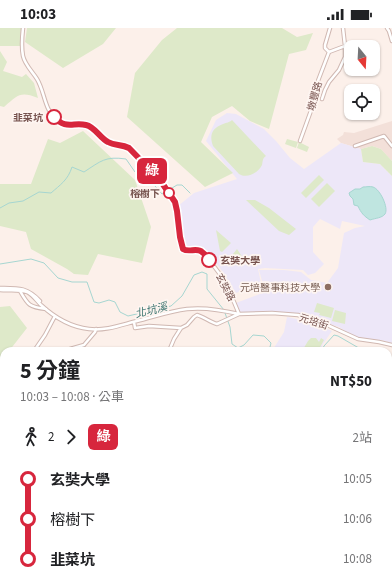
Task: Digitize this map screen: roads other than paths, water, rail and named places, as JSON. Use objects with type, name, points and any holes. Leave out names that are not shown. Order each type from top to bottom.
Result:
[{"type":"street","name":"玄奘路","points":[[23,28],[23,56],[28,67],[38,80],[49,110],[57,120],[66,124],[88,125],[108,142],[112,144],[124,145],[129,148],[160,180],[175,202],[183,249],[186,251],[201,250],[204,253],[225,283],[239,314]]},
{"type":"street","name":"墩豐路","points":[[300,141],[313,105],[316,86],[329,52],[325,48],[325,45],[330,28]]},
{"type":"street","name":"墩豐路","points":[[343,28],[344,46]]},
{"type":"street","points":[[387,28],[392,41]]},
{"type":"street","points":[[329,52],[344,46]]},
{"type":"street","name":"墩豐路","points":[[322,100],[329,82],[344,59]]},
{"type":"street","points":[[355,146],[384,136],[392,146]]},
{"type":"street","points":[[0,289],[27,292],[55,316],[68,323],[88,329],[109,329],[187,309],[209,309],[239,314]]},
{"type":"street","points":[[0,289],[22,289],[28,291],[36,296],[46,309]]},
{"type":"street","points":[[20,291],[26,302],[34,307],[46,309]]},
{"type":"street","name":"元培街","points":[[181,328],[187,325],[197,315],[217,324],[239,314],[272,313],[298,315],[326,324],[358,339],[392,345]]},
{"type":"street","points":[[37,347],[55,316]]},
{"type":"street","points":[[134,322],[136,328],[149,326],[181,328],[171,347]]},
{"type":"street","points":[[75,347],[84,344],[96,332],[96,329]]},
{"type":"water","points":[[363,187],[376,188],[385,203],[386,211],[384,215],[370,220],[360,211],[358,206],[354,205],[353,199],[349,193],[355,189],[360,189]]},
{"type":"waterway","name":"韭菜坑","points":[[0,208],[9,203],[23,201],[39,192],[51,193],[66,179],[72,167],[84,172],[99,162],[113,158],[126,159],[135,172],[141,169],[150,176],[155,186],[162,194],[177,185],[182,185],[190,193]]},
{"type":"waterway","name":"北坑溪","points":[[0,264],[31,259],[44,263],[58,278],[72,282],[87,282],[94,302],[99,303],[109,300],[115,302],[120,312],[128,316],[171,306],[182,296],[194,275],[202,272],[207,274],[207,289],[224,310]]},
{"type":"waterway","name":"北坑溪","points":[[225,313],[230,327],[232,344],[236,347]]},
{"type":"waterway","name":"北坑溪","points":[[240,347],[244,345],[253,335],[264,336],[271,343],[270,347]]},
{"type":"waterway","name":"北坑溪","points":[[324,347],[334,335],[357,347]]},
{"type":"place","name":"韭菜坑","points":[[54,117]]},
{"type":"place","name":"榕樹下","points":[[169,193]]},
{"type":"place","name":"玄奘大學","points":[[209,260]]},
{"type":"place","name":"元培醫事科技大學","points":[[328,287]]}]
